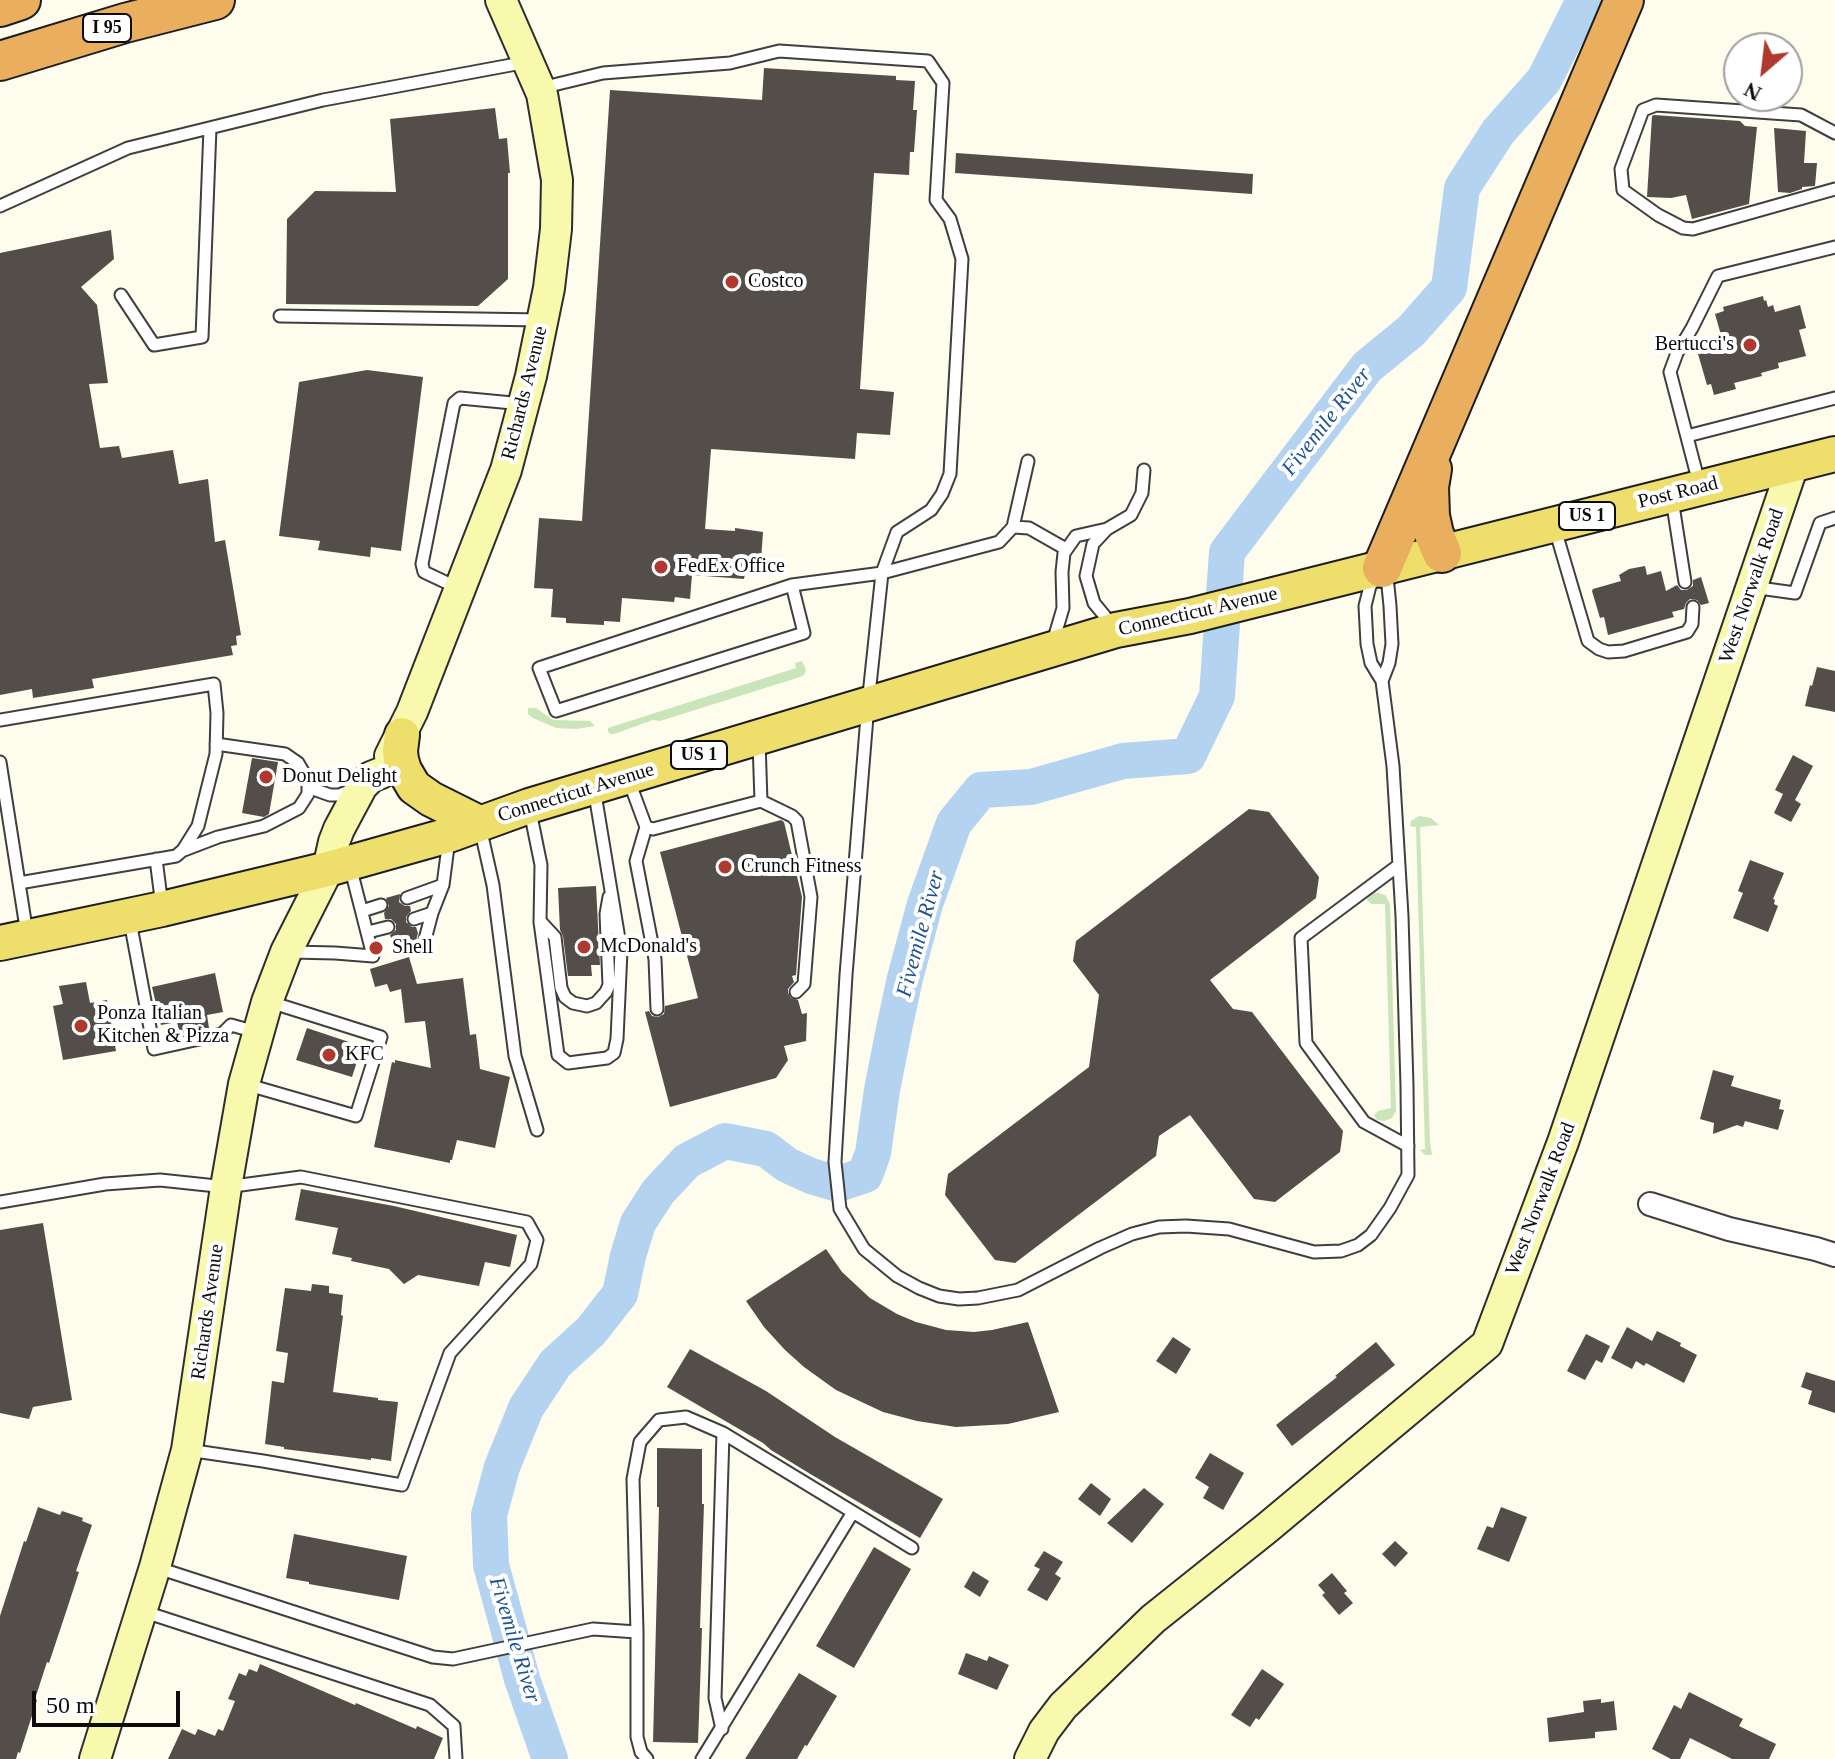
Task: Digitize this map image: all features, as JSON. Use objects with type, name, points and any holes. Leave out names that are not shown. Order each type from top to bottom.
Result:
[{"type":"highway","points":[[0,7],[21,0]]},
{"type":"highway","name":"I 95","points":[[0,61],[125,23],[215,0]]},
{"type":"highway","points":[[1382,568],[1624,0]]},
{"type":"highway","points":[[1442,553],[1430,516],[1429,487],[1447,412]]},
{"type":"main road","name":"Post Road","points":[[1382,568],[1835,454]]},
{"type":"main road","name":"Connecticut Avenue","points":[[14,941],[338,866],[1116,630],[1190,616],[1382,568]]},
{"type":"main road","points":[[402,735],[401,760],[408,778],[414,787],[464,829]]},
{"type":"street","name":"Richards Avenue","points":[[100,1755],[187,1450],[244,1084],[267,1002],[286,952],[357,839],[380,796],[383,784],[372,779],[402,735],[506,470],[543,320],[556,229],[557,180],[542,94],[501,0]]},
{"type":"street","name":"West Norwalk Road","points":[[1030,1759],[1044,1731],[1063,1706],[1153,1619],[1487,1344],[1563,1142],[1793,465]]},
{"type":"street","points":[[1650,1204],[1729,1229],[1835,1255]]},
{"type":"lane","points":[[0,206],[128,148],[323,100],[534,75],[730,63],[779,51],[928,61],[943,83],[936,200],[950,219],[962,259],[950,474],[931,510],[897,532],[882,573],[846,975],[835,1162],[840,1209],[864,1249],[897,1276],[939,1296],[978,1298],[1018,1290],[1100,1248],[1132,1234],[1159,1227],[1229,1229],[1314,1252],[1341,1251],[1358,1245],[1371,1235],[1390,1208],[1408,1175],[1408,1146],[1393,766],[1382,681],[1371,663],[1367,644],[1365,606],[1370,586],[1382,568]]},
{"type":"lane","points":[[1835,133],[1801,115],[1656,105],[1643,110],[1621,169],[1623,190],[1658,215],[1683,228],[1693,229],[1835,189]]},
{"type":"lane","points":[[121,295],[154,345],[202,337],[210,128]]},
{"type":"lane","points":[[1685,582],[1687,436],[1670,372],[1677,353],[1718,276],[1835,247]]},
{"type":"lane","points":[[280,316],[543,320]]},
{"type":"lane","points":[[458,588],[424,572],[422,564],[454,403],[460,398],[523,404]]},
{"type":"lane","points":[[1687,436],[1835,398]]},
{"type":"lane","points":[[792,585],[804,633],[556,711],[539,668],[792,585],[882,573],[999,542],[1013,527],[1028,461]]},
{"type":"lane","points":[[1116,630],[1094,603],[1086,576],[1093,544],[1107,529],[1131,515],[1142,493],[1144,470]]},
{"type":"lane","points":[[1752,587],[1795,593],[1820,523],[1835,518]]},
{"type":"lane","points":[[1553,524],[1588,641],[1599,649],[1616,652],[1687,632],[1692,624],[1693,607]]},
{"type":"lane","points":[[1013,527],[1029,528],[1066,549]]},
{"type":"lane","points":[[1050,650],[1063,608],[1064,553],[1076,536],[1107,529]]},
{"type":"lane","points":[[1382,568],[1389,596],[1392,644],[1382,681]]},
{"type":"lane","points":[[0,720],[214,684],[216,754],[198,826],[183,850],[176,856],[19,883]]},
{"type":"lane","points":[[758,737],[761,801]]},
{"type":"lane","points":[[216,744],[285,754],[298,763],[316,790],[330,795],[339,795],[372,779]]},
{"type":"lane","points":[[0,762],[19,883],[14,941]]},
{"type":"lane","points":[[627,777],[646,827],[636,861],[655,959],[657,1009]]},
{"type":"lane","points":[[183,850],[218,837],[264,826],[299,808],[308,794],[308,780]]},
{"type":"lane","points":[[529,806],[541,865],[540,922],[558,1055],[568,1063],[607,1058],[614,1053],[617,1039],[621,951],[593,787]]},
{"type":"lane","points":[[646,827],[653,829],[761,801],[797,821],[811,897],[804,984],[796,992]]},
{"type":"lane","points":[[423,947],[432,913],[464,829]]},
{"type":"lane","points":[[464,829],[493,885],[515,1056],[537,1130]]},
{"type":"lane","points":[[156,859],[162,909]]},
{"type":"lane","points":[[1399,865],[1301,938],[1306,1043],[1364,1122],[1408,1146]]},
{"type":"lane","points":[[286,952],[373,956],[362,911],[338,866]]},
{"type":"lane","points":[[407,898],[443,885]]},
{"type":"lane","points":[[540,922],[555,937],[561,988],[565,997],[573,1003],[587,1006],[596,1003],[609,985],[606,914],[611,889]]},
{"type":"lane","points":[[362,911],[381,905]]},
{"type":"lane","points":[[414,919],[432,913]]},
{"type":"lane","points":[[129,916],[154,1049],[222,1034],[231,1025],[258,1032]]},
{"type":"lane","points":[[368,932],[388,927]]},
{"type":"lane","points":[[244,1084],[356,1116],[381,1037],[267,1002]]},
{"type":"lane","points":[[0,1202],[105,1184],[160,1180],[226,1187],[301,1177],[527,1222],[537,1240],[531,1264],[450,1353],[402,1485],[187,1450]]},
{"type":"lane","points":[[647,1759],[641,1752],[637,1737],[633,1479],[640,1442],[659,1420],[686,1417],[723,1433],[912,1548]]},
{"type":"lane","points":[[722,1729],[715,1698],[723,1433]]},
{"type":"lane","points":[[702,1759],[853,1512]]},
{"type":"lane","points":[[155,1567],[433,1657],[453,1659],[593,1629],[637,1632]]},
{"type":"lane","points":[[141,1611],[430,1705],[454,1726],[456,1759]]},
{"type":"green space","points":[[802,661],[806,670],[800,677],[614,734],[608,731],[608,728],[796,668],[795,663]]},
{"type":"green space","points":[[528,708],[536,708],[553,720],[590,721],[595,726],[556,728],[533,718],[528,714]]},
{"type":"green space","points":[[1419,816],[1431,818],[1439,825],[1420,827],[1432,1155],[1425,1155],[1420,1150],[1425,1149],[1416,827],[1410,826],[1411,821]]},
{"type":"green space","points":[[1375,892],[1385,895],[1390,904],[1396,1111],[1392,1118],[1384,1121],[1377,1120],[1374,1115],[1391,1108],[1385,904],[1371,904],[1367,900]]},
{"type":"building","name":"Costco","points":[[764,68],[896,76],[896,80],[915,81],[913,110],[917,110],[909,175],[874,173],[860,389],[894,392],[890,435],[857,433],[855,459],[711,449],[705,529],[735,531],[735,528],[763,532],[760,575],[745,574],[744,579],[692,575],[690,599],[675,597],[674,602],[622,598],[620,622],[604,621],[604,625],[566,623],[566,618],[551,617],[553,589],[534,588],[539,518],[582,521],[610,90],[762,100]]},
{"type":"building","points":[[495,108],[499,139],[507,138],[510,173],[508,279],[478,306],[286,304],[287,219],[315,191],[396,192],[390,119]]},
{"type":"building","points":[[1654,115],[1740,121],[1745,126],[1757,127],[1749,204],[1692,219],[1686,195],[1647,197]]},
{"type":"building","points":[[1774,128],[1806,131],[1804,163],[1817,163],[1815,186],[1802,187],[1790,193],[1778,192]]},
{"type":"building","points":[[956,153],[1253,174],[1252,194],[955,173]]},
{"type":"building","points":[[111,230],[114,259],[81,287],[97,305],[108,383],[89,384],[100,448],[119,446],[122,458],[173,450],[179,484],[208,479],[215,542],[225,540],[241,635],[236,636],[237,645],[231,646],[233,655],[92,679],[94,688],[33,698],[32,689],[0,695],[0,253]]},
{"type":"building","points":[[1763,296],[1768,307],[1773,305],[1775,312],[1800,305],[1806,328],[1799,330],[1806,356],[1778,363],[1779,368],[1734,383],[1736,389],[1714,395],[1711,384],[1707,385],[1696,347],[1711,343],[1710,338],[1721,335],[1715,314],[1724,311],[1723,307]]},
{"type":"building","points":[[367,370],[423,377],[401,551],[371,547],[370,557],[318,550],[320,541],[279,536],[299,382]]},
{"type":"building","points":[[1645,566],[1647,575],[1661,571],[1666,591],[1677,585],[1681,590],[1687,590],[1693,586],[1693,580],[1701,577],[1709,603],[1701,605],[1697,600],[1690,599],[1684,609],[1672,612],[1674,617],[1608,635],[1593,589],[1621,581],[1619,575]]},
{"type":"building","points":[[1817,667],[1835,671],[1835,712],[1805,706]]},
{"type":"building","points":[[1793,755],[1813,766],[1795,800],[1801,804],[1791,822],[1774,813],[1783,794],[1775,790]]},
{"type":"building","name":"Donut Delight","points":[[252,758],[278,762],[269,814],[264,817],[242,813]]},
{"type":"building","points":[[1249,809],[1269,812],[1319,877],[1316,898],[1210,980],[1233,1009],[1252,1012],[1343,1131],[1340,1152],[1275,1202],[1254,1199],[1190,1115],[1159,1136],[1156,1156],[1015,1263],[995,1260],[945,1195],[948,1174],[1089,1067],[1099,995],[1073,961],[1076,941]]},
{"type":"building","points":[[781,820],[802,897],[796,975],[792,976],[794,982],[788,993],[798,1000],[802,1014],[807,1013],[806,1041],[784,1046],[788,1060],[776,1078],[670,1107],[645,1012],[658,1017],[664,1014],[665,1006],[698,998],[660,852]]},
{"type":"building","points":[[1750,860],[1784,873],[1773,899],[1778,906],[1768,932],[1733,918],[1743,893],[1738,891]]},
{"type":"building","name":"McDonald's","points":[[596,886],[600,965],[591,965],[592,976],[568,976],[560,930],[558,888]]},
{"type":"building","points":[[400,894],[399,902],[410,906],[406,922],[416,927],[418,933],[415,944],[395,950],[390,935],[396,930],[396,924],[391,919],[385,919],[384,913],[389,906],[386,898]]},
{"type":"building","points":[[409,957],[417,984],[463,978],[470,1035],[476,1034],[480,1069],[510,1077],[495,1148],[457,1140],[450,1163],[374,1147],[392,1062],[395,1063],[395,1060],[431,1068],[425,1021],[405,1023],[401,989],[390,992],[387,984],[375,987],[370,969]]},
{"type":"building","points":[[215,973],[223,1012],[207,1015],[209,1028],[180,1035],[177,1022],[161,1025],[152,987]]},
{"type":"building","name":"Ponza Italian Kitchen & Pizza","points":[[86,982],[90,1003],[107,1000],[116,1051],[63,1060],[53,1006],[63,1004],[59,986]]},
{"type":"building","name":"KFC","points":[[307,1028],[361,1049],[352,1077],[296,1060]]},
{"type":"building","points":[[1713,1070],[1734,1076],[1731,1086],[1781,1100],[1779,1109],[1784,1110],[1778,1130],[1745,1121],[1743,1127],[1737,1125],[1713,1134],[1714,1123],[1700,1119]]},
{"type":"building","points":[[301,1189],[394,1206],[517,1235],[510,1267],[485,1262],[479,1286],[418,1275],[404,1284],[389,1269],[332,1254],[338,1228],[295,1220]]},
{"type":"building","points":[[43,1223],[72,1400],[33,1407],[29,1419],[0,1413],[0,1230]]},
{"type":"building","points":[[826,1249],[842,1272],[870,1298],[916,1322],[946,1330],[974,1332],[1028,1322],[1059,1412],[1008,1424],[956,1427],[883,1412],[836,1390],[785,1350],[746,1301]]},
{"type":"building","points":[[312,1284],[329,1286],[329,1293],[343,1295],[333,1392],[398,1402],[391,1461],[284,1449],[265,1444],[272,1381],[284,1383],[288,1353],[276,1351],[285,1288],[311,1291]]},
{"type":"building","points":[[1627,1327],[1652,1341],[1657,1331],[1697,1355],[1684,1383],[1646,1363],[1644,1366],[1636,1361],[1632,1369],[1611,1358]]},
{"type":"building","points":[[1586,1334],[1610,1346],[1602,1363],[1596,1360],[1585,1380],[1567,1371]]},
{"type":"building","points":[[1173,1337],[1191,1349],[1176,1374],[1156,1361]]},
{"type":"building","points":[[1376,1342],[1395,1365],[1292,1446],[1276,1425]]},
{"type":"building","points":[[690,1349],[766,1391],[835,1437],[943,1499],[920,1538],[667,1387]]},
{"type":"building","points":[[1806,1372],[1835,1381],[1835,1413],[1808,1404],[1812,1391],[1801,1387]]},
{"type":"building","points":[[657,1448],[702,1449],[704,1504],[698,1743],[653,1742],[659,1507]]},
{"type":"building","points":[[1210,1453],[1244,1473],[1223,1510],[1203,1498],[1209,1487],[1195,1478]]},
{"type":"building","points":[[1091,1483],[1111,1499],[1100,1516],[1078,1499]]},
{"type":"building","points":[[1144,1488],[1164,1504],[1132,1543],[1107,1523]]},
{"type":"building","points":[[38,1507],[60,1515],[62,1511],[83,1518],[82,1521],[92,1525],[20,1753],[16,1759],[0,1759],[0,1616]]},
{"type":"building","points":[[1501,1507],[1527,1517],[1509,1562],[1477,1549],[1487,1526],[1493,1528]]},
{"type":"building","points":[[294,1534],[407,1556],[399,1600],[286,1578]]},
{"type":"building","points":[[1395,1541],[1408,1553],[1395,1567],[1382,1554]]},
{"type":"building","points":[[874,1547],[911,1569],[854,1668],[816,1646]]},
{"type":"building","points":[[1044,1551],[1063,1562],[1055,1574],[1061,1578],[1047,1601],[1027,1590],[1040,1569],[1034,1566]]},
{"type":"building","points":[[973,1571],[989,1581],[980,1597],[964,1587]]},
{"type":"building","points":[[1332,1573],[1353,1603],[1339,1615],[1322,1595],[1325,1593],[1318,1585]]},
{"type":"building","points":[[966,1653],[987,1661],[989,1656],[1009,1665],[997,1690],[958,1674]]},
{"type":"building","points":[[260,1664],[443,1738],[434,1759],[168,1759],[182,1729],[195,1735],[198,1729],[215,1736],[218,1729],[223,1731],[235,1701],[228,1699],[239,1673],[246,1676],[249,1669],[257,1672]]},
{"type":"building","points":[[1262,1669],[1284,1684],[1259,1720],[1256,1718],[1250,1727],[1231,1715]]},
{"type":"building","points":[[799,1673],[837,1696],[807,1746],[797,1759],[745,1759]]},
{"type":"building","points":[[1689,1692],[1743,1719],[1739,1726],[1776,1744],[1769,1759],[1732,1759],[1690,1738],[1680,1759],[1671,1759],[1652,1749],[1674,1705],[1681,1709]]},
{"type":"building","points":[[1601,1699],[1601,1703],[1614,1701],[1617,1730],[1595,1732],[1595,1738],[1549,1742],[1547,1718],[1584,1712],[1583,1701]]},
{"type":"waterway","name":"Fivemile River","points":[[550,1759],[522,1679],[491,1565],[489,1515],[502,1467],[526,1408],[555,1364],[591,1331],[620,1294],[638,1223],[658,1192],[687,1161],[725,1141],[766,1149],[787,1165],[838,1184],[865,1175],[873,1153],[882,1090],[905,978],[925,904],[954,823],[981,790],[1031,787],[1123,761],[1188,756],[1217,696],[1227,552],[1367,367],[1411,331],[1449,288],[1462,188],[1498,132],[1544,80],[1584,0]]},
{"type":"place","name":"Costco","points":[[732,282]]},
{"type":"place","name":"Bertucci's","points":[[1750,345]]},
{"type":"place","name":"FedEx Office","points":[[661,567]]},
{"type":"place","name":"Donut Delight","points":[[266,777]]},
{"type":"place","name":"Crunch Fitness","points":[[725,867]]},
{"type":"place","name":"McDonald's","points":[[584,947]]},
{"type":"place","name":"Shell","points":[[376,948]]},
{"type":"place","name":"Ponza Italian Kitchen & Pizza","points":[[81,1026]]},
{"type":"place","name":"KFC","points":[[329,1055]]}]
